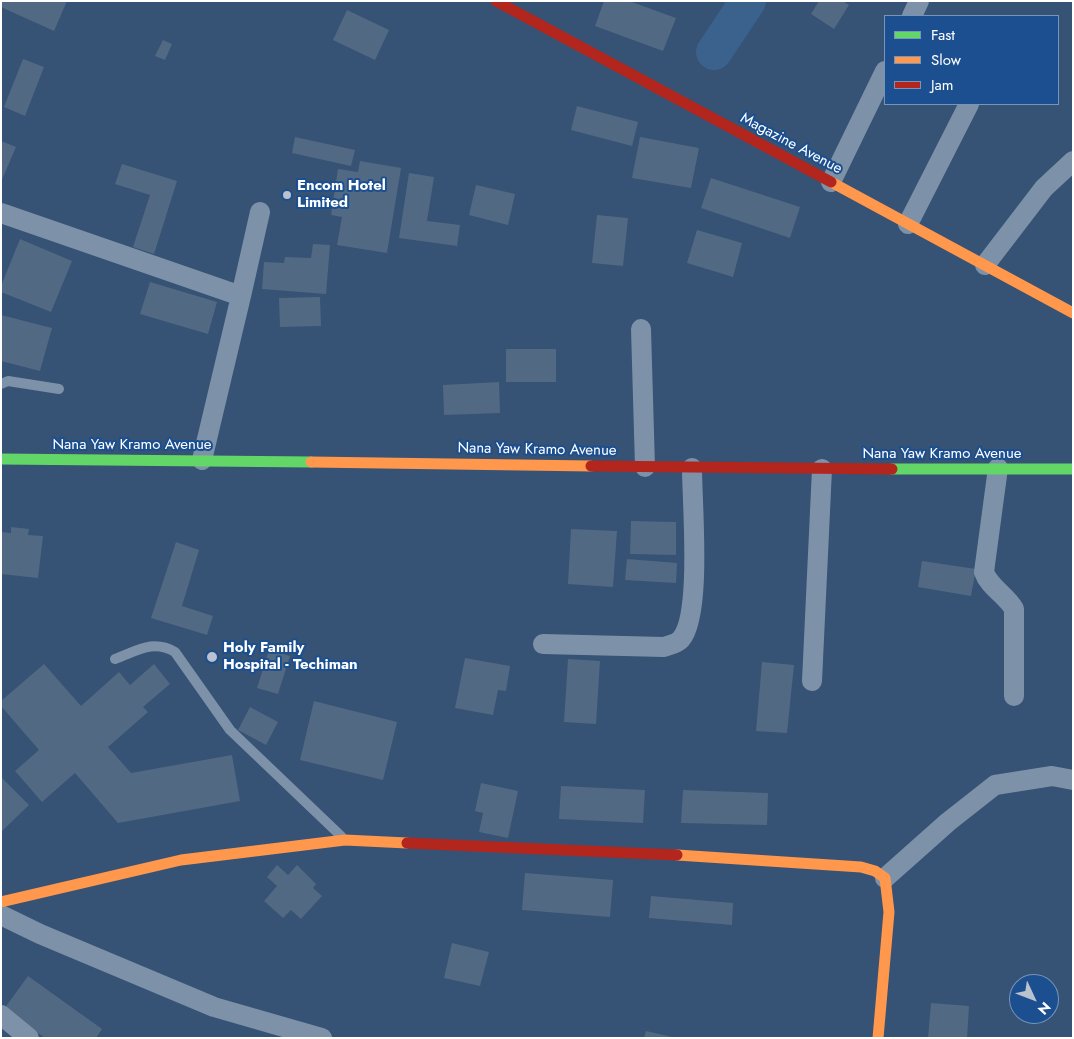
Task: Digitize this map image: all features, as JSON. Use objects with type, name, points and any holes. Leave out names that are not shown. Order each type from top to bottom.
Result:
[{"type":"street","name":"Magazine Avenue","points":[[496,1],[1073,313]]},
{"type":"street","points":[[912,15],[919,1]]},
{"type":"street","points":[[831,182],[884,73]]},
{"type":"street","points":[[908,224],[968,105]]},
{"type":"street","points":[[985,265],[1044,188],[1073,161]]},
{"type":"street","points":[[202,460],[260,212]]},
{"type":"street","points":[[1,213],[241,296]]},
{"type":"street","points":[[641,329],[645,467]]},
{"type":"street","name":"Nana Yaw Kramo Avenue","points":[[1,460],[202,460],[692,468],[1073,469]]},
{"type":"street","points":[[543,644],[664,647],[680,641],[687,630],[693,606],[692,468]]},
{"type":"street","points":[[998,468],[984,572],[987,580],[1009,601],[1014,609],[1014,696]]},
{"type":"street","points":[[812,681],[822,469]]},
{"type":"street","points":[[885,878],[948,822],[995,785],[1052,776],[1073,780]]},
{"type":"street","points":[[1,902],[181,860],[345,840],[861,866],[875,871],[885,878],[889,912],[878,1038]]},
{"type":"street","points":[[1,915],[214,1007],[322,1038]]},
{"type":"street","points":[[1,1015],[29,1038]]},
{"type":"lane","points":[[1,384],[8,382],[59,389]]},
{"type":"lane","points":[[115,659],[149,646],[164,646],[175,652],[230,730],[345,840]]},
{"type":"building","points":[[1,1],[67,1],[54,31],[1,7]]},
{"type":"building","points":[[604,1],[629,1],[676,18],[663,51],[595,26]]},
{"type":"building","points":[[819,1],[843,1],[849,5],[834,29],[811,14]]},
{"type":"building","points":[[347,10],[389,30],[375,60],[333,40]]},
{"type":"building","points":[[163,40],[172,44],[165,60],[155,56]]},
{"type":"building","points":[[23,59],[44,67],[25,116],[4,107]]},
{"type":"building","points":[[577,106],[638,122],[632,146],[571,130]]},
{"type":"building","points":[[295,137],[355,150],[351,166],[292,153]]},
{"type":"building","points":[[640,137],[699,148],[691,188],[632,178]]},
{"type":"building","points":[[1,141],[16,147],[1,182]]},
{"type":"building","points":[[360,161],[401,168],[387,253],[337,245],[342,217],[331,215],[338,169],[358,172]]},
{"type":"building","points":[[122,164],[177,181],[154,254],[133,247],[150,195],[115,184]]},
{"type":"building","points":[[409,173],[434,177],[427,221],[460,225],[457,246],[399,238]]},
{"type":"building","points":[[711,178],[800,207],[790,238],[701,208]]},
{"type":"building","points":[[476,185],[515,194],[508,225],[469,215]]},
{"type":"building","points":[[597,215],[628,218],[623,266],[592,263]]},
{"type":"building","points":[[697,230],[742,243],[733,277],[687,263]]},
{"type":"building","points":[[20,239],[72,261],[51,312],[1,292],[1,286]]},
{"type":"building","points":[[313,244],[330,245],[326,294],[262,289],[264,262],[284,263],[285,257],[311,258]]},
{"type":"building","points":[[150,282],[217,302],[208,334],[140,314]]},
{"type":"building","points":[[320,297],[321,326],[280,327],[279,298]]},
{"type":"building","points":[[1,315],[52,328],[40,371],[1,361]]},
{"type":"building","points":[[506,349],[556,349],[556,382],[506,382]]},
{"type":"building","points":[[499,382],[500,413],[444,415],[443,385]]},
{"type":"building","points":[[631,521],[676,522],[676,555],[630,554]]},
{"type":"building","points":[[11,527],[29,529],[28,535],[43,536],[38,578],[1,574],[1,532],[11,533]]},
{"type":"building","points":[[571,529],[617,531],[613,587],[568,584]]},
{"type":"building","points":[[176,542],[199,550],[182,606],[213,616],[207,635],[151,618]]},
{"type":"building","points":[[627,559],[677,563],[676,583],[625,580]]},
{"type":"building","points":[[922,561],[976,569],[971,596],[918,587]]},
{"type":"building","points":[[269,650],[290,656],[278,694],[257,688]]},
{"type":"building","points":[[465,658],[510,666],[506,691],[498,690],[493,715],[455,708]]},
{"type":"building","points":[[568,659],[600,661],[596,724],[564,722]]},
{"type":"building","points":[[762,662],[794,665],[787,733],[756,731]]},
{"type":"building","points":[[44,664],[81,706],[119,672],[130,685],[154,664],[170,684],[143,707],[148,712],[108,747],[131,773],[232,755],[240,801],[118,823],[75,773],[42,802],[15,771],[39,750],[1,706],[1,701]]},
{"type":"building","points":[[314,701],[397,722],[383,780],[300,760]]},
{"type":"building","points":[[250,707],[278,722],[266,745],[238,730]]},
{"type":"building","points":[[1,777],[29,805],[1,832]]},
{"type":"building","points":[[481,783],[518,791],[508,838],[479,832],[483,813],[475,811]]},
{"type":"building","points":[[561,786],[645,790],[643,823],[559,819]]},
{"type":"building","points":[[683,790],[768,793],[767,825],[681,823]]},
{"type":"building","points":[[277,865],[288,875],[297,865],[316,884],[313,888],[322,896],[301,919],[291,910],[283,918],[264,901],[277,886],[267,877]]},
{"type":"building","points":[[525,873],[613,880],[610,917],[522,910]]},
{"type":"building","points":[[651,896],[733,903],[732,925],[649,918]]},
{"type":"building","points":[[452,943],[489,952],[480,986],[444,978]]},
{"type":"building","points":[[28,976],[102,1029],[96,1038],[45,1038],[4,1009]]},
{"type":"building","points":[[931,1003],[969,1006],[967,1038],[928,1038]]},
{"type":"building","points":[[646,1031],[672,1037],[672,1038],[644,1038]]},
{"type":"waterway","points":[[714,52],[748,1]]},
{"type":"traffic: fast","points":[[1,459],[311,462]]},
{"type":"traffic: fast","points":[[892,469],[1073,469]]},
{"type":"traffic: slow","points":[[831,182],[1073,313]]},
{"type":"traffic: slow","points":[[311,462],[591,466]]},
{"type":"traffic: slow","points":[[1,902],[181,860],[345,840],[407,843]]},
{"type":"traffic: slow","points":[[677,855],[861,867],[875,871],[885,878],[889,912],[878,1038]]},
{"type":"traffic: jam","points":[[496,1],[831,182]]},
{"type":"traffic: jam","points":[[591,466],[892,469]]},
{"type":"traffic: jam","points":[[407,843],[677,855]]},
{"type":"place","name":"Encom Hotel Limited","points":[[287,195]]},
{"type":"place","name":"Holy Family Hospital - Techiman","points":[[212,657]]}]
